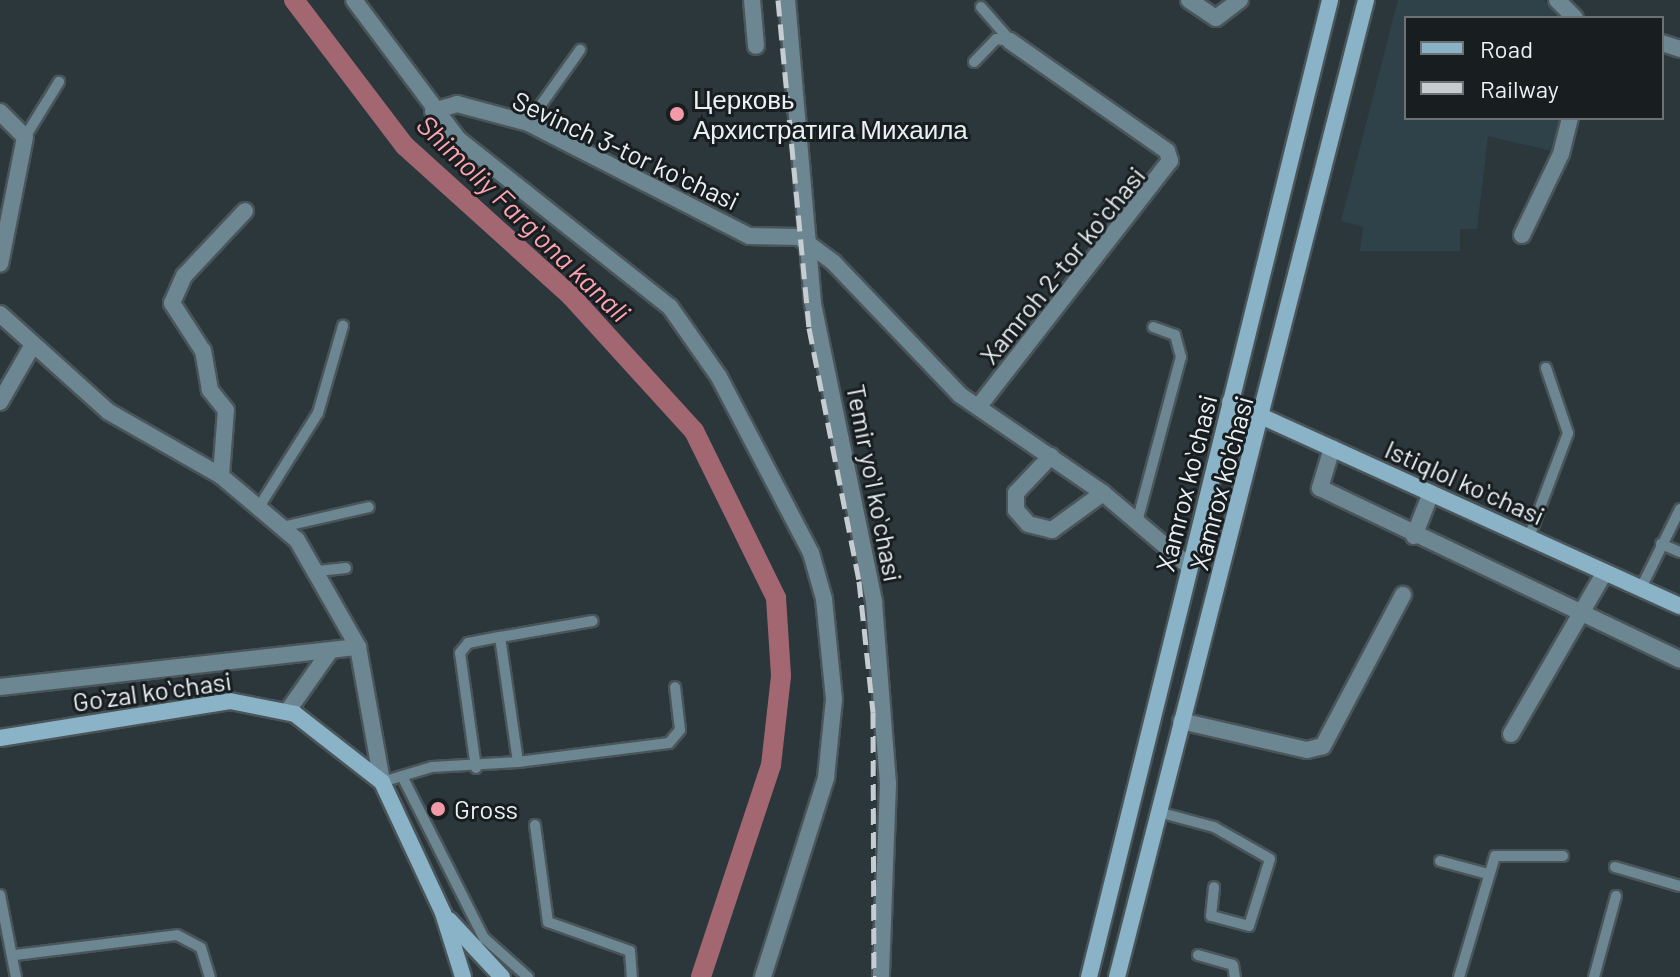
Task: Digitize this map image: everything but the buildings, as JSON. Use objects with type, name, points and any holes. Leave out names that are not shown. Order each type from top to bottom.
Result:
[{"type":"main road","name":"Xamrox koʻchasi","points":[[1089,977],[1330,0]]},
{"type":"main road","name":"Xamrox ko'chasi","points":[[1117,977],[1181,721],[1264,417],[1366,0]]},
{"type":"main road","name":"Istiqlol koʻchasi","points":[[1230,402],[1680,606]]},
{"type":"main road","name":"Goʻzal koʻchasi","points":[[0,738],[230,701],[287,712],[326,732],[382,782],[443,913]]},
{"type":"main road","points":[[443,913],[463,977]]},
{"type":"main road","points":[[443,913],[502,977]]},
{"type":"street","points":[[354,0],[433,111],[490,166],[670,307],[726,390],[811,553],[824,599],[834,699],[826,778],[763,977]]},
{"type":"street","points":[[752,0],[756,46]]},
{"type":"street","name":"Temir yoʻl koʻchasi","points":[[787,0],[803,241],[874,602],[888,783],[881,977]]},
{"type":"street","points":[[1189,0],[1216,18],[1240,0]]},
{"type":"street","name":"Xamroh 2-tor koʻchasi","points":[[979,406],[1170,161],[1167,151],[1010,41]]},
{"type":"street","name":"Sevinch 3-tor koʻchasi","points":[[433,111],[457,104],[528,123],[749,236],[803,241]]},
{"type":"street","points":[[0,112],[25,137],[0,264]]},
{"type":"street","points":[[1522,235],[1561,154],[1570,120]]},
{"type":"street","points":[[221,476],[226,410],[210,390],[203,351],[172,303],[184,276],[245,211]]},
{"type":"street","points":[[803,241],[833,262],[979,406],[1103,493],[1190,567]]},
{"type":"street","points":[[0,314],[31,348],[109,412],[221,476],[282,527],[318,571],[358,647],[382,782]]},
{"type":"street","points":[[0,402],[31,348]]},
{"type":"street","points":[[1332,448],[1320,488],[1414,536],[1680,660]]},
{"type":"street","points":[[1051,456],[1016,493],[1016,510],[1028,524],[1052,530],[1103,493]]},
{"type":"street","points":[[1414,536],[1431,493]]},
{"type":"street","points":[[1511,734],[1577,612],[1605,572]]},
{"type":"street","points":[[1181,721],[1307,750],[1323,746],[1403,595]]},
{"type":"street","points":[[0,687],[358,647]]},
{"type":"street","points":[[287,712],[330,651]]},
{"type":"lane","points":[[981,7],[1010,41]]},
{"type":"lane","points":[[974,62],[996,39],[1010,41]]},
{"type":"lane","points":[[528,123],[580,50]]},
{"type":"lane","points":[[25,137],[59,82]]},
{"type":"lane","points":[[259,507],[318,413],[343,326]]},
{"type":"lane","points":[[1137,522],[1181,357],[1175,335],[1153,327]]},
{"type":"lane","points":[[1529,537],[1568,433],[1546,368]]},
{"type":"lane","points":[[282,527],[369,507]]},
{"type":"lane","points":[[1641,588],[1680,509]]},
{"type":"lane","points":[[1661,544],[1680,552]]},
{"type":"lane","points":[[318,571],[346,568]]},
{"type":"lane","points":[[476,768],[460,653],[468,643],[593,621]]},
{"type":"lane","points":[[500,637],[518,762]]},
{"type":"lane","points":[[382,782],[402,776],[669,743],[680,730],[675,687]]},
{"type":"lane","points":[[402,776],[484,938],[528,977]]},
{"type":"lane","points":[[1158,812],[1214,827],[1234,844],[1268,855],[1249,926],[1211,916],[1214,887]]},
{"type":"lane","points":[[535,825],[548,922],[630,951],[632,977]]},
{"type":"lane","points":[[1459,977],[1488,874],[1502,851],[1563,856]]},
{"type":"lane","points":[[1440,861],[1488,874]]},
{"type":"lane","points":[[1615,867],[1680,886]]},
{"type":"lane","points":[[0,895],[15,955],[16,977]]},
{"type":"lane","points":[[1594,977],[1616,896]]},
{"type":"lane","points":[[15,955],[177,935],[201,948],[210,977]]},
{"type":"lane","points":[[1198,955],[1233,965],[1235,977]]},
{"type":"shaded area","points":[[1398,0],[1544,0],[1557,16],[1404,16],[1404,120],[1563,120],[1556,152],[1488,136],[1477,229],[1460,229],[1460,251],[1360,251],[1363,227],[1341,221]]},
{"type":"waterway","name":"Shimoliy Fargʻona kanali","points":[[294,0],[405,146],[571,296],[694,431],[776,598],[781,676],[771,765],[701,977]]},
{"type":"railway","points":[[778,0],[809,328],[859,581],[873,712],[874,977]]},
{"type":"place","name":"Церковь Архистратига Михаила","points":[[677,114]]},
{"type":"place","name":"Gross","points":[[438,809]]}]
